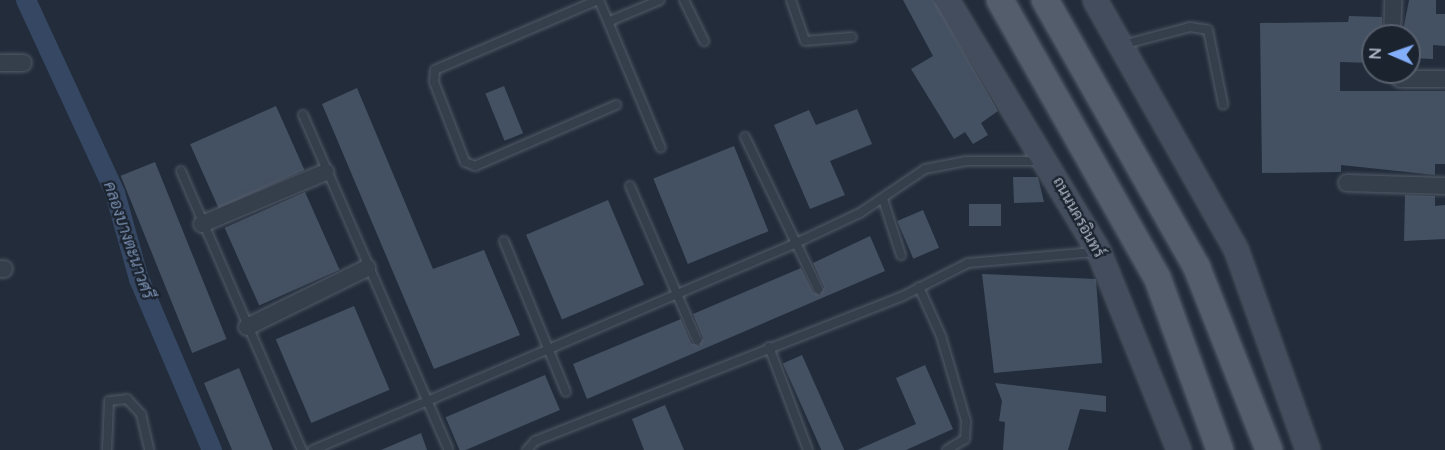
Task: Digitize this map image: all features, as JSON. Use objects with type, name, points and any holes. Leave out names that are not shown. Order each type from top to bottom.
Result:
[{"type":"main road","name":"ถนนนครอินทร์","points":[[947,0],[1048,161],[1099,252],[1179,450]]},
{"type":"main road","points":[[1000,0],[1156,277],[1220,450]]},
{"type":"main road","points":[[1046,0],[1197,268],[1269,450]]},
{"type":"main road","points":[[1095,0],[1236,249],[1308,450]]},
{"type":"street","points":[[1392,24],[1393,0]]},
{"type":"street","points":[[0,63],[23,63]]},
{"type":"street","points":[[1421,79],[1445,79]]},
{"type":"street","points":[[202,224],[326,172]]},
{"type":"street","points":[[1347,183],[1445,186]]},
{"type":"street","points":[[248,327],[367,268]]},
{"type":"lane","points":[[616,105],[474,166],[465,162],[434,82],[435,70],[599,0],[610,21],[661,148]]},
{"type":"lane","points":[[610,21],[660,0]]},
{"type":"lane","points":[[684,0],[704,41]]},
{"type":"lane","points":[[791,0],[805,41],[852,37]]},
{"type":"lane","points":[[1122,45],[1190,27],[1208,30],[1223,104]]},
{"type":"lane","points":[[303,115],[425,403],[448,449]]},
{"type":"lane","points":[[745,137],[794,244],[818,289]]},
{"type":"lane","points":[[313,450],[547,352],[794,244],[883,199],[942,162],[1048,161]]},
{"type":"lane","points":[[181,171],[202,224],[302,450]]},
{"type":"lane","points":[[630,186],[676,296],[697,339]]},
{"type":"lane","points":[[883,199],[901,255]]},
{"type":"lane","points":[[504,241],[547,352],[566,392]]},
{"type":"lane","points":[[527,450],[535,441],[919,287],[968,263],[1099,252]]},
{"type":"lane","points":[[919,287],[941,336],[966,422],[964,439],[947,450]]},
{"type":"lane","points":[[769,347],[808,450]]},
{"type":"lane","points":[[107,450],[109,401],[127,399],[141,414],[149,450]]},
{"type":"building","points":[[903,0],[934,0],[998,111],[981,123],[988,135],[973,144],[965,132],[954,139],[911,69],[933,56]]},
{"type":"building","points":[[1409,0],[1436,0],[1436,14],[1445,14],[1445,46],[1433,45],[1433,59],[1421,58],[1421,24],[1404,24]]},
{"type":"building","points":[[1349,16],[1382,17],[1382,24],[1361,24],[1361,63],[1340,62],[1340,91],[1445,91],[1445,164],[1435,164],[1435,175],[1341,165],[1341,172],[1262,173],[1260,23],[1348,22]]},
{"type":"building","points":[[504,86],[523,133],[505,141],[485,93]]},
{"type":"building","points":[[357,88],[433,269],[484,250],[520,335],[434,369],[322,104]]},
{"type":"building","points":[[276,106],[304,170],[219,208],[190,144]]},
{"type":"building","points":[[857,109],[872,144],[830,161],[845,195],[810,209],[774,125],[809,110],[816,125]]},
{"type":"building","points":[[734,146],[768,231],[688,264],[653,179]]},
{"type":"building","points":[[155,162],[227,339],[192,353],[121,176]]},
{"type":"building","points":[[1013,177],[1038,177],[1044,202],[1014,203]]},
{"type":"building","points":[[305,192],[340,270],[259,305],[225,228]]},
{"type":"building","points":[[1405,195],[1435,196],[1435,206],[1445,205],[1445,239],[1404,241]]},
{"type":"building","points":[[608,200],[644,285],[562,319],[526,235]]},
{"type":"building","points":[[969,204],[1001,204],[1001,226],[969,226]]},
{"type":"building","points":[[923,210],[939,248],[913,259],[897,221]]},
{"type":"building","points":[[870,236],[885,271],[587,399],[573,364],[681,319],[691,343],[699,346],[703,338],[693,314],[801,268],[813,292],[820,295],[824,287],[813,263]]},
{"type":"building","points":[[982,274],[1096,279],[1102,363],[994,373]]},
{"type":"building","points":[[354,306],[390,390],[311,423],[276,339]]},
{"type":"building","points":[[802,355],[844,450],[821,450],[783,364]]},
{"type":"building","points":[[925,365],[953,429],[906,450],[857,450],[916,424],[896,378]]},
{"type":"building","points":[[239,368],[273,450],[232,450],[204,383]]},
{"type":"building","points":[[545,375],[560,410],[466,450],[460,450],[446,417]]},
{"type":"building","points":[[995,383],[1106,396],[1106,412],[1080,409],[1068,450],[1003,450],[1005,422],[999,421],[1002,401]]},
{"type":"building","points":[[665,405],[684,450],[644,450],[632,419]]},
{"type":"building","points":[[421,433],[427,450],[381,450]]},
{"type":"waterway","name":"คลองบางตะนาวศรี","points":[[26,0],[115,193],[139,279],[212,450]]}]
